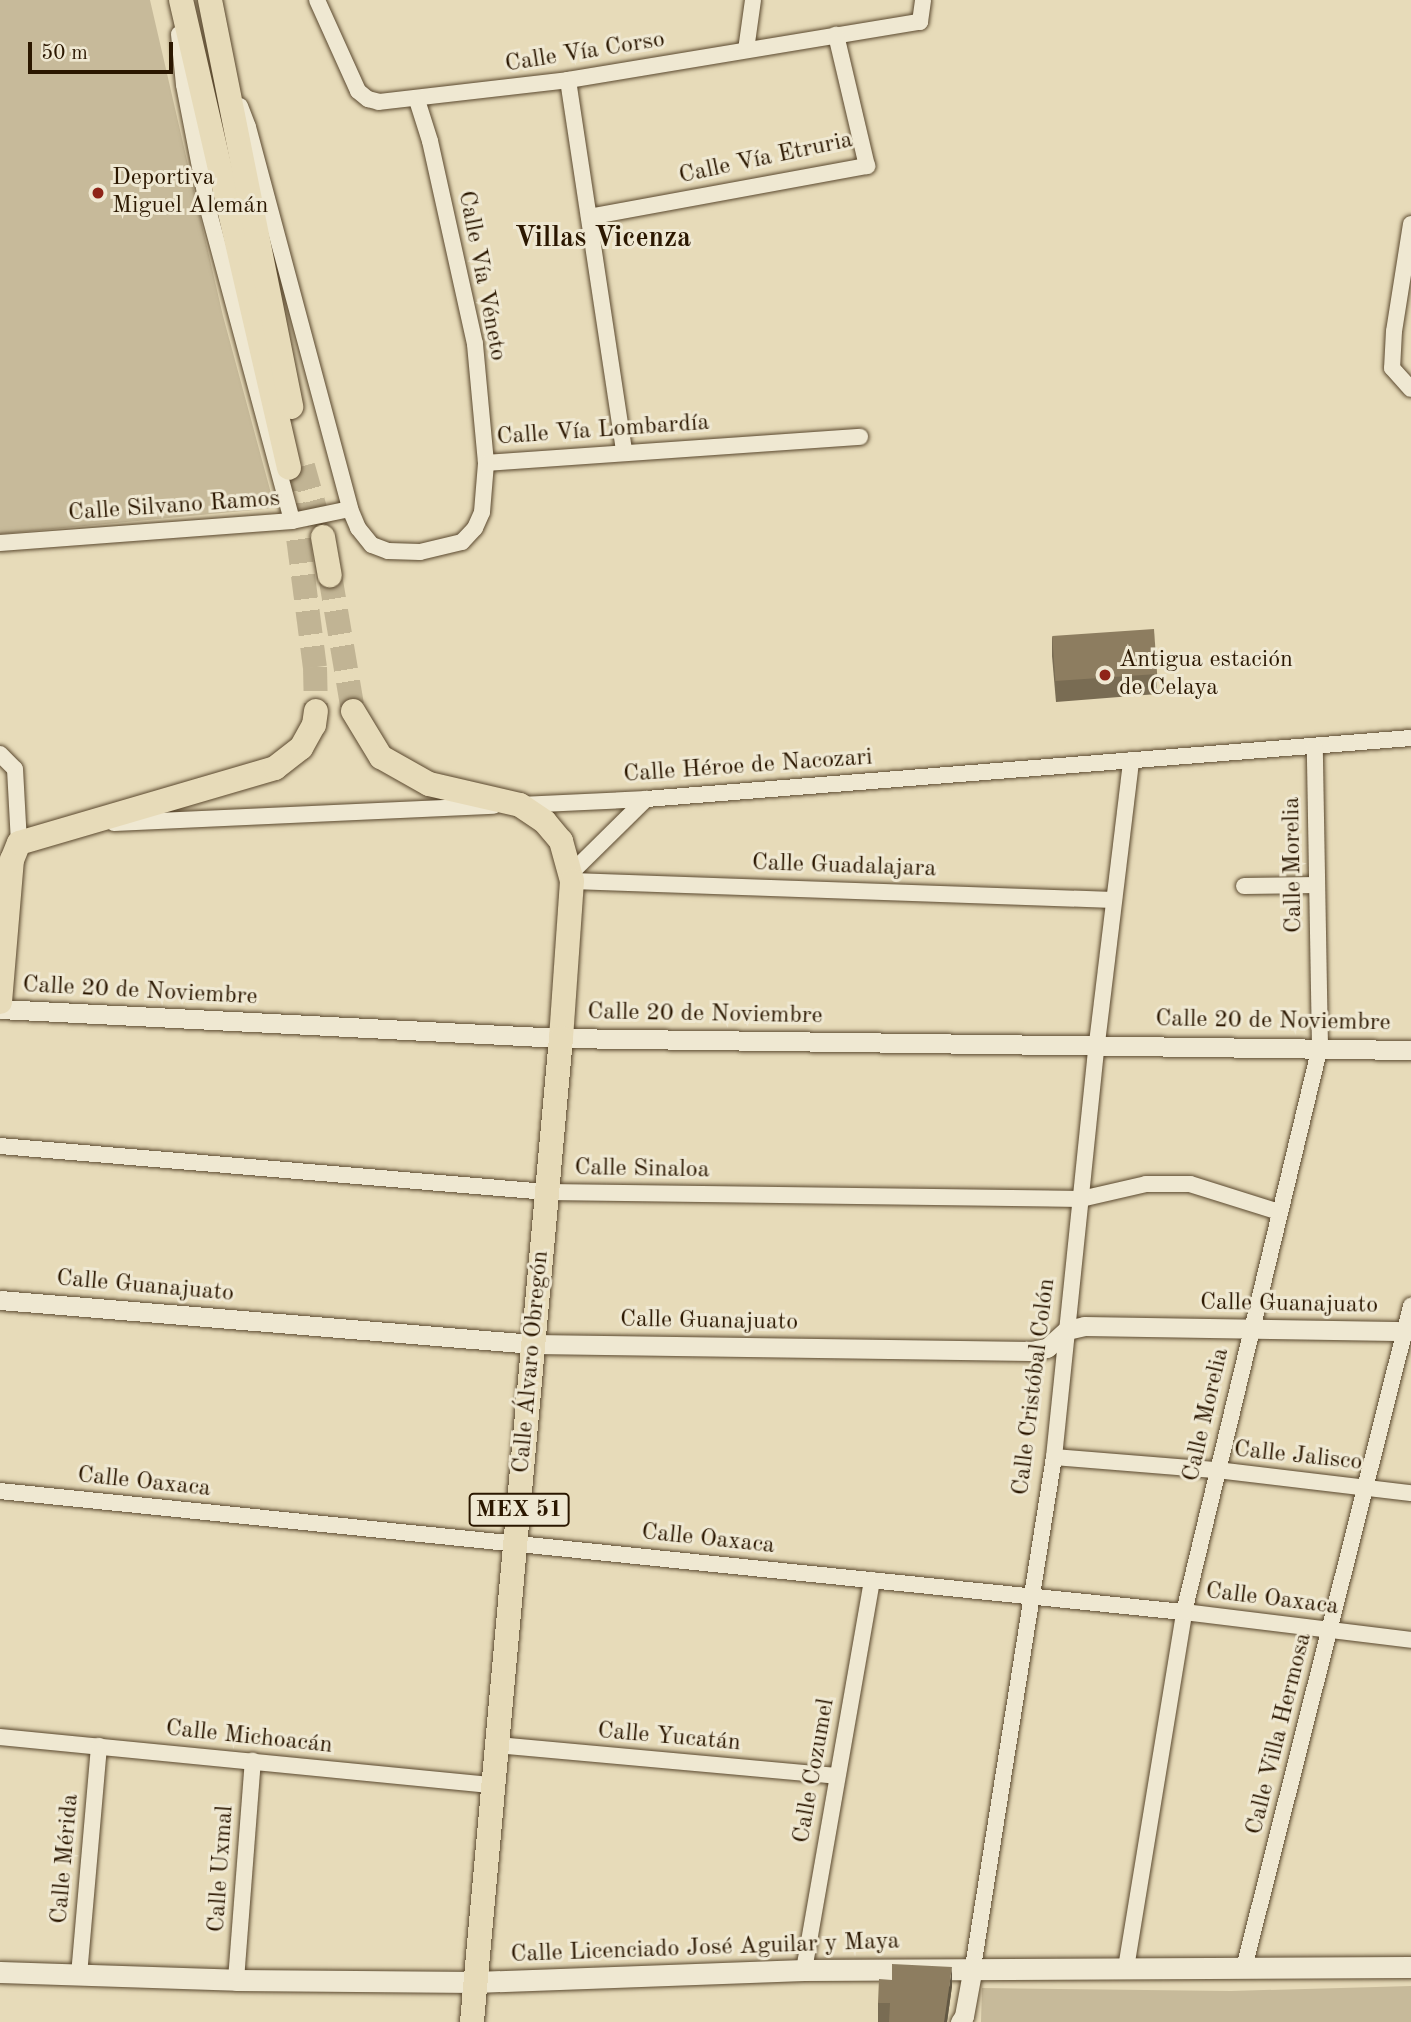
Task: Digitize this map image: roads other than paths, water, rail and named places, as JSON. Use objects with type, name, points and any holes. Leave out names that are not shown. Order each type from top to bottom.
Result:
[{"type":"main road","points":[[178,0],[296,467],[226,72],[210,0]]},
{"type":"main road","points":[[323,537],[330,575]]},
{"type":"main road","points":[[0,1002],[12,860],[19,843],[275,768],[301,748],[314,725],[316,711]]},
{"type":"main road","points":[[353,711],[381,757],[429,784],[520,805]]},
{"type":"main road","name":"Calle Álvaro Obregón","points":[[472,2022],[561,1038],[571,878],[561,841],[545,822],[520,805]]},
{"type":"main road","name":"Calle Licenciado José Aguilar y Maya","points":[[0,1972],[236,1980],[476,1982],[804,1970],[1411,1967]]},
{"type":"street","points":[[178,0],[184,85],[208,209],[292,521]]},
{"type":"street","name":"Calle Vía Corso","points":[[317,0],[358,91],[368,99],[379,102],[417,100],[568,80],[920,22],[923,0]]},
{"type":"street","points":[[746,50],[753,0]]},
{"type":"street","name":"Calle Vía Etruria","points":[[589,217],[867,166],[836,35]]},
{"type":"street","name":"Calle Vía Lombardía","points":[[226,72],[248,127],[350,509],[358,528],[372,545],[388,551],[420,552],[461,542],[475,528],[482,512],[486,463],[624,451],[860,437]]},
{"type":"street","points":[[568,80],[624,451]]},
{"type":"street","name":"Calle Vía Véneto","points":[[417,100],[430,141],[475,344],[486,463]]},
{"type":"street","points":[[1411,223],[1394,331],[1392,368],[1411,389]]},
{"type":"street","points":[[1394,331],[1411,334]]},
{"type":"street","name":"Calle Silvano Ramos","points":[[0,543],[292,521],[350,509]]},
{"type":"street","name":"Calle Héroe de Nacozari","points":[[88,824],[646,799],[1411,738]]},
{"type":"street","name":"Calle Morelia","points":[[1126,1968],[1184,1612],[1320,1047],[1315,747]]},
{"type":"street","points":[[0,754],[15,769],[19,843]]},
{"type":"street","name":"Calle Cristóbal Colón","points":[[963,2020],[1054,1457],[1097,1043],[1131,760]]},
{"type":"street","points":[[571,878],[646,799]]},
{"type":"street","name":"Calle Guadalajara","points":[[571,878],[1114,900]]},
{"type":"street","points":[[1244,886],[1317,885]]},
{"type":"street","name":"Calle 20 de Noviembre","points":[[0,1009],[561,1038],[1097,1043],[1411,1050]]},
{"type":"street","name":"Calle Sinaloa","points":[[0,1146],[547,1192],[1081,1199],[1146,1184],[1190,1184],[1279,1212]]},
{"type":"street","name":"Calle Guanajuato","points":[[0,1300],[533,1344],[1031,1351],[1047,1348],[1068,1330],[1084,1326],[1408,1331]]},
{"type":"street","name":"Calle Villa Hermosa","points":[[1244,1968],[1408,1331],[1411,1306]]},
{"type":"street","name":"Calle Jalisco","points":[[1054,1457],[1217,1471],[1411,1493]]},
{"type":"street","name":"Calle Oaxaca","points":[[0,1491],[1184,1612],[1411,1640]]},
{"type":"street","name":"Calle Cozumel","points":[[804,1970],[872,1580]]},
{"type":"street","name":"Calle Michoacán","points":[[0,1737],[493,1785]]},
{"type":"street","name":"Calle Yucatán","points":[[497,1745],[837,1776]]},
{"type":"street","name":"Calle Mérida","points":[[79,1975],[99,1746]]},
{"type":"street","name":"Calle Uxmal","points":[[236,1980],[253,1761]]},
{"type":"tunnel","points":[[303,466],[323,537]]},
{"type":"tunnel","points":[[289,468],[315,667],[316,711]]},
{"type":"tunnel","points":[[330,575],[353,711]]},
{"type":"place","name":"Deportiva Miguel Alemán","points":[[98,193]]},
{"type":"place","name":"Antigua estación de Celaya","points":[[1105,675]]},
{"type":"district","name":"Villas Vicenza","points":[[603,239]]}]
